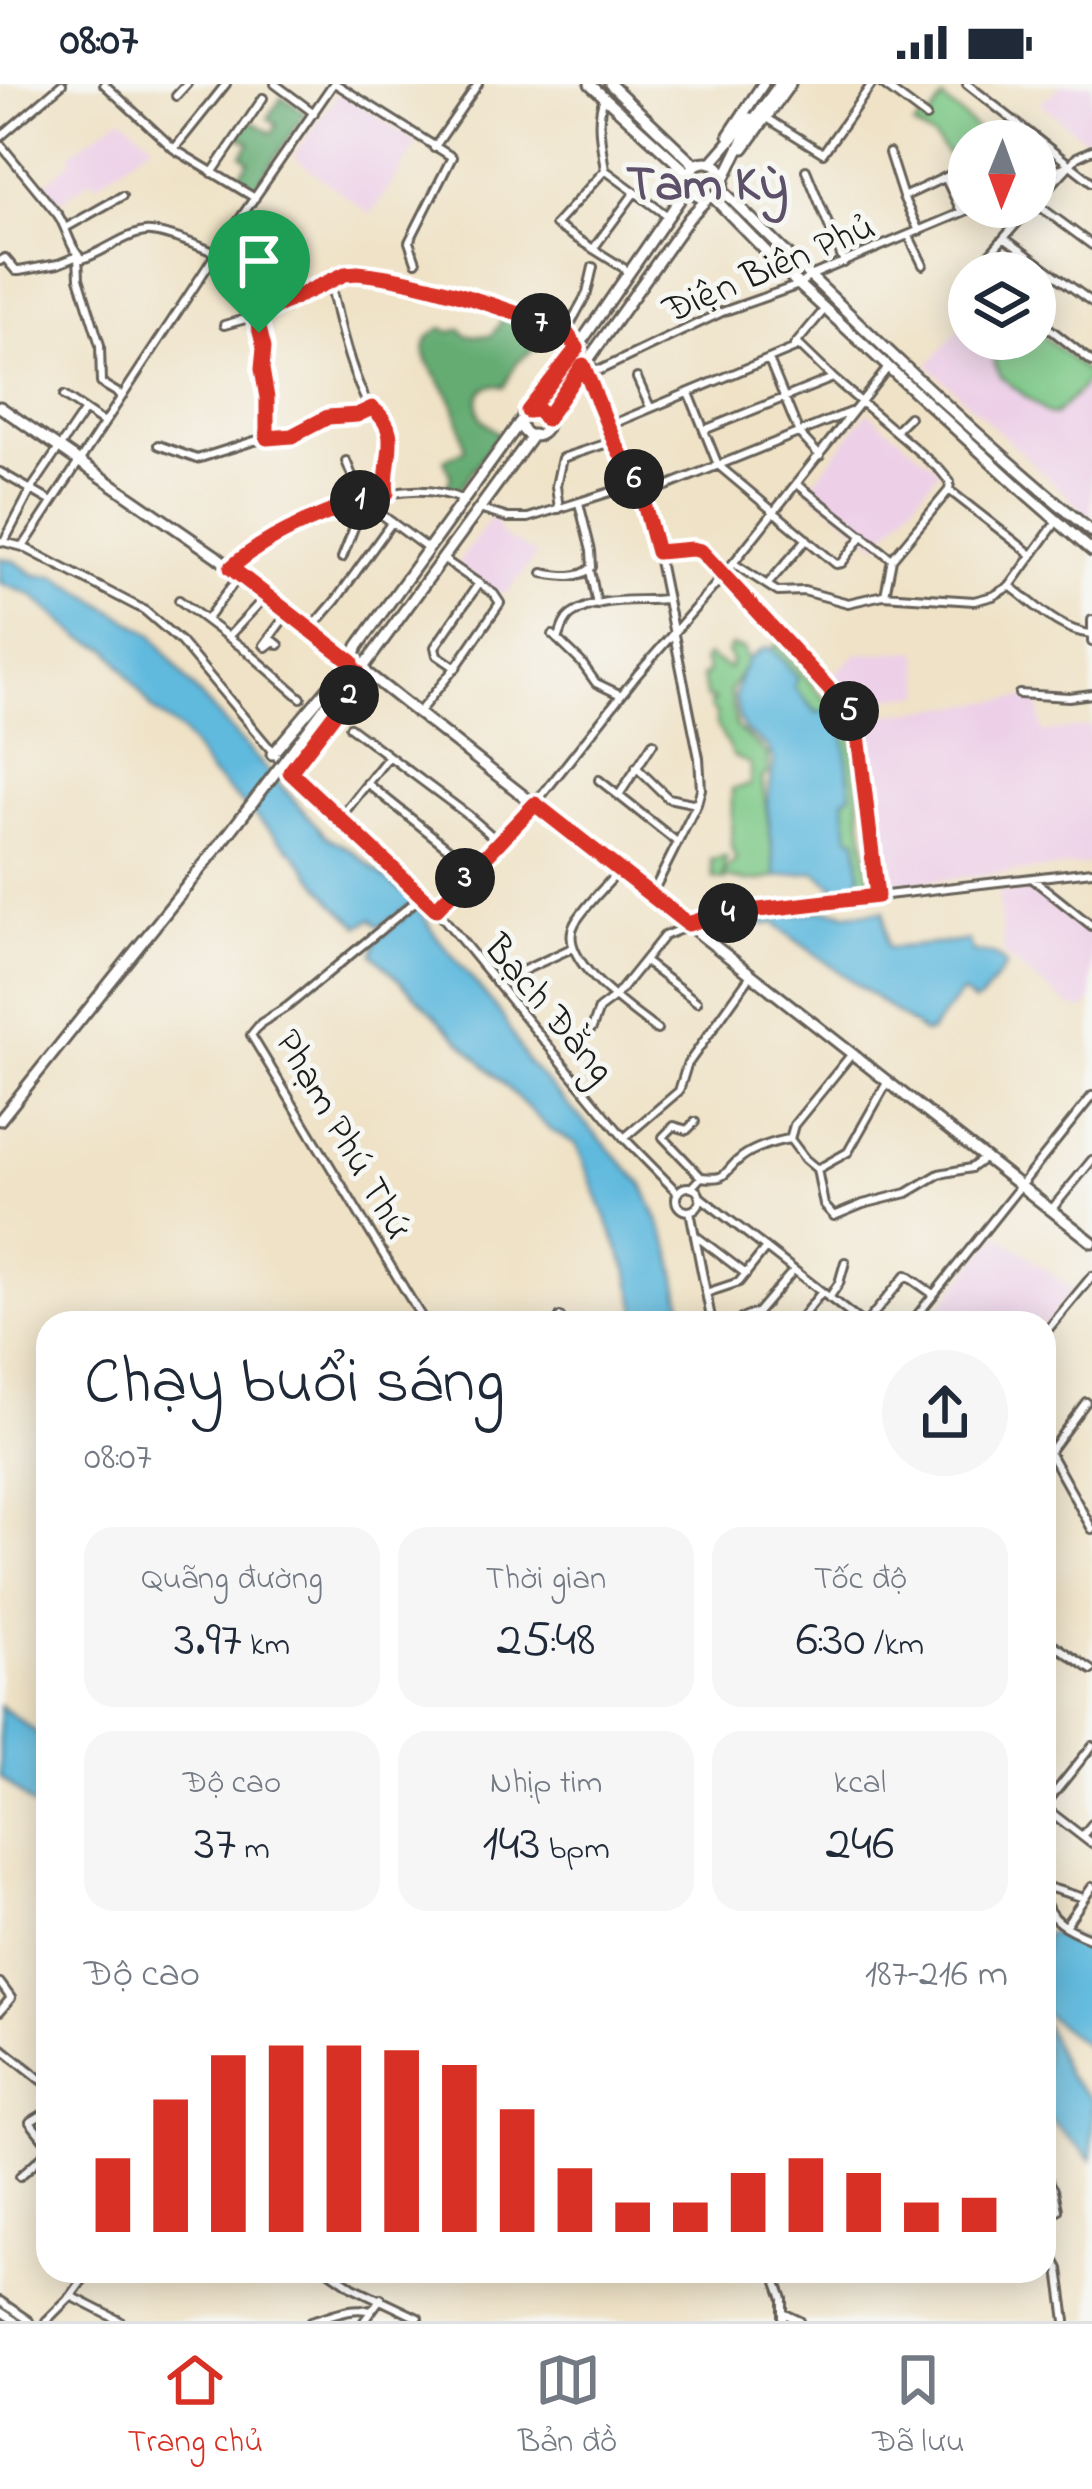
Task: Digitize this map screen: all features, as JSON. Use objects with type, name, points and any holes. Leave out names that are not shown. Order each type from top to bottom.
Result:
[{"type":"main road","points":[[590,84],[691,175]]},
{"type":"main road","points":[[610,84],[691,175],[696,195],[719,187],[750,121]]},
{"type":"main road","points":[[714,160],[763,84]]},
{"type":"main road","points":[[290,772],[351,692],[361,643],[577,348],[669,217],[691,175],[714,160],[777,84]]},
{"type":"main road","points":[[0,1120],[230,832],[533,435],[544,431],[546,419],[583,365],[689,218],[719,187],[790,84]]},
{"type":"main road","points":[[714,160],[721,169],[719,187],[799,285],[1092,532]]},
{"type":"main road","points":[[719,187],[892,363],[1092,551]]},
{"type":"main road","points":[[0,407],[236,572],[1092,1242]]},
{"type":"main road","points":[[528,411],[538,410],[546,419]]},
{"type":"main road","points":[[520,422],[524,432],[533,435]]},
{"type":"main road","points":[[272,754],[338,676],[356,667]]},
{"type":"street","points":[[62,84],[0,141],[67,227],[79,256],[79,278],[100,345],[101,383],[122,395]]},
{"type":"street","points":[[104,84],[174,149],[255,197]]},
{"type":"street","points":[[120,99],[122,84]]},
{"type":"street","points":[[176,96],[187,84]]},
{"type":"street","points":[[174,149],[226,84]]},
{"type":"street","points":[[275,84],[314,113]]},
{"type":"street","points":[[23,547],[334,84],[452,159],[409,242],[416,262]]},
{"type":"street","points":[[434,148],[478,84]]},
{"type":"street","points":[[766,118],[823,153],[872,84]]},
{"type":"street","points":[[882,84],[926,117]]},
{"type":"street","points":[[967,84],[1092,182]]},
{"type":"street","points":[[212,173],[263,98]]},
{"type":"street","points":[[604,98],[599,127],[605,170],[669,217]]},
{"type":"street","points":[[1056,179],[1077,157],[1092,150]]},
{"type":"street","points":[[889,154],[919,231]]},
{"type":"street","points":[[1056,170],[1069,164]]},
{"type":"street","points":[[605,170],[555,225],[630,272]]},
{"type":"street","points":[[806,170],[844,263]]},
{"type":"street","points":[[903,197],[948,176]]},
{"type":"street","points":[[945,177],[948,183]]},
{"type":"street","points":[[593,249],[635,192]]},
{"type":"street","points":[[67,227],[122,196]]},
{"type":"street","name":"Điện Biên Phủ","points":[[583,365],[600,370],[722,312],[799,285],[810,276],[948,219]]},
{"type":"street","points":[[1056,220],[1092,245]]},
{"type":"street","points":[[993,252],[1013,228]]},
{"type":"street","points":[[0,261],[6,258],[17,272],[79,256],[88,258],[146,231],[217,252],[233,264],[261,303],[272,307]]},
{"type":"street","points":[[908,235],[923,265]]},
{"type":"street","points":[[1004,238],[1092,302]]},
{"type":"street","points":[[566,332],[593,268]]},
{"type":"street","points":[[224,326],[345,274],[382,275],[566,332],[577,348]]},
{"type":"street","points":[[330,281],[367,403],[383,416],[392,447],[387,493]]},
{"type":"street","points":[[791,349],[826,308]]},
{"type":"street","points":[[256,316],[264,348],[267,438]]},
{"type":"street","points":[[1056,333],[1092,362]]},
{"type":"street","points":[[608,426],[800,346],[858,407],[896,430],[947,477],[950,490],[1032,555]]},
{"type":"street","points":[[769,360],[799,433],[820,456]]},
{"type":"street","points":[[436,909],[535,804],[892,363]]},
{"type":"street","points":[[583,365],[642,496],[700,758],[697,804],[652,894]]},
{"type":"street","points":[[637,378],[650,407]]},
{"type":"street","points":[[704,430],[833,378]]},
{"type":"street","points":[[689,393],[718,465],[773,512],[839,564],[863,536]]},
{"type":"street","points":[[64,396],[104,423]]},
{"type":"street","points":[[642,496],[858,407]]},
{"type":"street","points":[[158,445],[196,459],[267,438],[292,436],[328,417],[357,415],[372,408]]},
{"type":"street","points":[[2,541],[85,410]]},
{"type":"street","points":[[896,430],[909,417]]},
{"type":"street","points":[[560,509],[556,486],[562,458],[614,441]]},
{"type":"street","points":[[343,558],[360,500],[346,461]]},
{"type":"street","points":[[0,472],[52,502]]},
{"type":"street","points":[[478,509],[528,518],[636,484]]},
{"type":"street","points":[[797,484],[892,559]]},
{"type":"street","points":[[885,595],[892,559],[950,490]]},
{"type":"street","points":[[206,620],[254,549],[275,537],[387,493],[438,491],[464,500]]},
{"type":"street","points":[[360,500],[428,549]]},
{"type":"street","points":[[579,503],[592,551],[590,570],[597,605]]},
{"type":"street","points":[[733,563],[778,592],[804,591],[848,603],[885,595],[974,601],[1010,586],[1057,521]]},
{"type":"street","points":[[309,630],[392,522]]},
{"type":"street","points":[[767,585],[807,539]]},
{"type":"street","name":"Bạch Đằng","points":[[2,541],[23,547],[144,610],[181,642],[272,754],[416,902],[436,909],[624,1138],[678,1193]]},
{"type":"street","points":[[657,552],[701,551],[856,718],[877,896]]},
{"type":"street","points":[[418,713],[499,608],[499,599],[442,559]]},
{"type":"street","points":[[543,573],[575,576],[590,570]]},
{"type":"street","points":[[456,668],[437,655],[434,647],[478,584]]},
{"type":"street","points":[[1010,586],[1046,616],[1091,638],[1092,620]]},
{"type":"street","points":[[228,637],[266,596]]},
{"type":"street","points":[[621,695],[596,683],[556,638],[569,616],[597,605],[666,599]]},
{"type":"street","points":[[179,600],[302,698]]},
{"type":"street","points":[[279,645],[274,641],[263,645],[287,614]]},
{"type":"street","points":[[1019,694],[1092,694]]},
{"type":"street","points":[[350,727],[500,842]]},
{"type":"street","points":[[619,794],[653,743]]},
{"type":"street","points":[[339,820],[389,756]]},
{"type":"street","points":[[636,767],[668,798],[697,804]]},
{"type":"street","points":[[599,780],[677,842]]},
{"type":"street","points":[[368,783],[474,868]]},
{"type":"street","points":[[620,869],[572,926],[572,948],[604,989],[657,1030]]},
{"type":"street","points":[[592,1028],[599,1009],[615,997],[664,936],[716,915],[1092,871]]},
{"type":"street","points":[[1033,879],[1092,926]]},
{"type":"street","name":"Phạm Phú Thứ","points":[[416,902],[251,1035],[418,1311]]},
{"type":"street","points":[[496,982],[572,948]]},
{"type":"street","points":[[644,961],[697,1002]]},
{"type":"street","points":[[624,1138],[679,1091],[687,1066],[751,975]]},
{"type":"street","points":[[790,1138],[794,1125],[852,1054]]},
{"type":"street","points":[[817,1169],[847,1154],[888,1082]]},
{"type":"street","points":[[920,1311],[1092,1096]]},
{"type":"street","points":[[695,1123],[687,1130],[674,1126],[663,1137],[701,1178],[719,1179],[741,1157],[790,1138]]},
{"type":"street","points":[[790,1138],[817,1169],[824,1204],[834,1216],[907,1193],[938,1174],[971,1168],[986,1157]]},
{"type":"street","points":[[1051,1210],[1092,1160]]},
{"type":"street","points":[[690,1211],[679,1208],[678,1193],[701,1178]]},
{"type":"street","points":[[692,1188],[847,1311]]},
{"type":"street","points":[[690,1211],[699,1204],[699,1196]]},
{"type":"street","points":[[690,1211],[710,1311]]},
{"type":"street","points":[[695,1236],[746,1274]]},
{"type":"street","points":[[706,1293],[739,1282],[766,1248]]},
{"type":"street","points":[[810,1311],[839,1283],[845,1262]]},
{"type":"street","points":[[759,1311],[793,1271]]},
{"type":"street","points":[[874,1311],[906,1275],[933,1294]]},
{"type":"street","points":[[1056,1320],[1092,1276]]},
{"type":"street","points":[[1056,1441],[1086,1402]]},
{"type":"street","points":[[1056,1470],[1092,1529]]},
{"type":"street","points":[[1056,1646],[1092,1670]]},
{"type":"street","points":[[1056,1791],[1092,1746]]},
{"type":"street","points":[[1056,1815],[1092,1844]]},
{"type":"street","points":[[1082,1836],[1092,1824]]},
{"type":"street","points":[[1065,1926],[1092,1888]]},
{"type":"street","points":[[1056,1892],[1084,1898]]},
{"type":"street","points":[[1056,1919],[1092,1939]]},
{"type":"street","points":[[0,1983],[11,2000],[0,2011]]},
{"type":"street","points":[[0,2047],[36,2076]]},
{"type":"street","points":[[20,2176],[36,2160]]},
{"type":"street","points":[[1056,2200],[1058,2210]]},
{"type":"street","points":[[1056,2264],[1066,2321]]},
{"type":"street","points":[[46,2321],[80,2283]]},
{"type":"street","points":[[348,2283],[418,2321]]},
{"type":"street","points":[[777,2283],[783,2317],[800,2321]]},
{"type":"street","points":[[71,2296],[120,2321]]},
{"type":"street","points":[[364,2321],[381,2298]]},
{"type":"street","points":[[0,2302],[29,2321]]},
{"type":"street","points":[[311,2321],[363,2309],[371,2312]]},
{"type":"street","points":[[0,2311],[15,2321]]},
{"type":"shaded area","points":[[1063,84],[1092,84],[1092,132],[1084,139],[1040,103]]},
{"type":"shaded area","points":[[340,92],[418,143],[371,215],[293,156]]},
{"type":"shaded area","points":[[121,116],[153,143],[97,183],[92,178],[58,203],[44,185],[72,160],[70,154]]},
{"type":"shaded area","points":[[948,342],[948,360],[1056,360],[1056,345],[1092,375],[1092,519],[928,365]]},
{"type":"shaded area","points":[[868,412],[940,470],[878,544],[808,489]]},
{"type":"shaded area","points":[[494,514],[500,533],[537,555],[507,593],[496,594],[459,561]]},
{"type":"shaded area","points":[[918,651],[924,694],[853,702],[830,678],[856,654]]},
{"type":"shaded area","points":[[1037,696],[1043,732],[1092,726],[1092,864],[887,885],[867,717]]},
{"type":"shaded area","points":[[998,892],[1038,894],[1092,935],[1092,1001],[1083,1010],[1072,1007],[1004,956]]},
{"type":"shaded area","points":[[998,1233],[1073,1290],[1056,1312],[937,1311]]},
{"type":"green space","points":[[282,97],[306,113],[254,189],[238,177],[249,161],[242,155],[250,143],[238,136],[249,119],[272,133],[277,125],[268,118]]},
{"type":"green space","points":[[943,99],[966,120],[948,120],[948,154],[934,138],[914,127],[923,117],[929,119]]},
{"type":"green space","points":[[500,315],[535,326],[532,342],[542,343],[517,362],[504,387],[489,386],[480,394],[482,419],[499,434],[457,492],[447,485],[451,477],[444,460],[465,449],[452,401],[428,363],[425,344],[442,328],[491,336],[501,322]]},
{"type":"green space","points":[[1056,347],[1090,375],[1055,415],[1000,376],[994,362],[1056,360]]},
{"type":"green space","points":[[777,643],[851,730],[870,883],[861,883],[857,839],[849,836],[818,713],[793,687],[772,649]]},
{"type":"green space","points":[[731,646],[744,650],[747,662],[730,691],[736,727],[768,755],[768,774],[762,778],[776,877],[757,881],[713,878],[711,860],[726,857],[724,874],[736,859],[731,847],[732,789],[750,785],[750,764],[733,756],[716,724],[713,699],[706,698],[702,676],[707,674],[703,661],[707,656],[729,669]]},
{"type":"water","points":[[0,558],[15,561],[35,575],[56,576],[153,635],[187,681],[326,836],[351,850],[413,901],[501,1014],[528,1063],[642,1183],[671,1250],[684,1311],[637,1311],[629,1274],[576,1144],[549,1129],[373,954],[376,941],[412,910],[410,905],[379,927],[372,919],[359,926],[296,855],[210,773],[182,732],[153,710],[109,649],[81,638],[32,595],[0,583]]},
{"type":"water","points":[[772,649],[798,678],[794,687],[817,713],[827,710],[844,734],[851,794],[844,799],[849,836],[857,838],[861,883],[836,888],[816,872],[776,877],[767,805],[774,760],[768,748],[745,730],[735,696],[749,658]]},
{"type":"water","points":[[826,910],[844,914],[884,911],[890,948],[968,941],[973,952],[996,956],[1006,966],[980,1000],[974,1003],[959,995],[931,1031],[924,1033],[777,923],[723,928],[723,923]]},
{"type":"water","points":[[0,1706],[36,1732],[36,1808],[0,1776]]},
{"type":"water","points":[[1056,1934],[1092,1945],[1092,2051],[1056,2022]]},
{"type":"water","points":[[1056,2050],[1067,2075],[1092,2100],[1092,2160],[1056,2126]]},
{"type":"district","name":"Tam Kỳ","points":[[707,181]]},
{"type":"route","points":[[358,273],[444,291],[566,332],[577,348],[528,411],[538,410],[546,419],[583,365],[642,496],[657,552],[701,551],[856,718],[877,896],[716,915],[688,924],[535,804],[436,909],[290,772],[356,685],[358,672],[352,662],[231,568],[275,537],[353,502],[387,493],[392,447],[383,416],[372,408],[357,415],[328,417],[292,436],[267,438],[264,348],[259,333],[256,316],[345,274],[358,273]]}]
